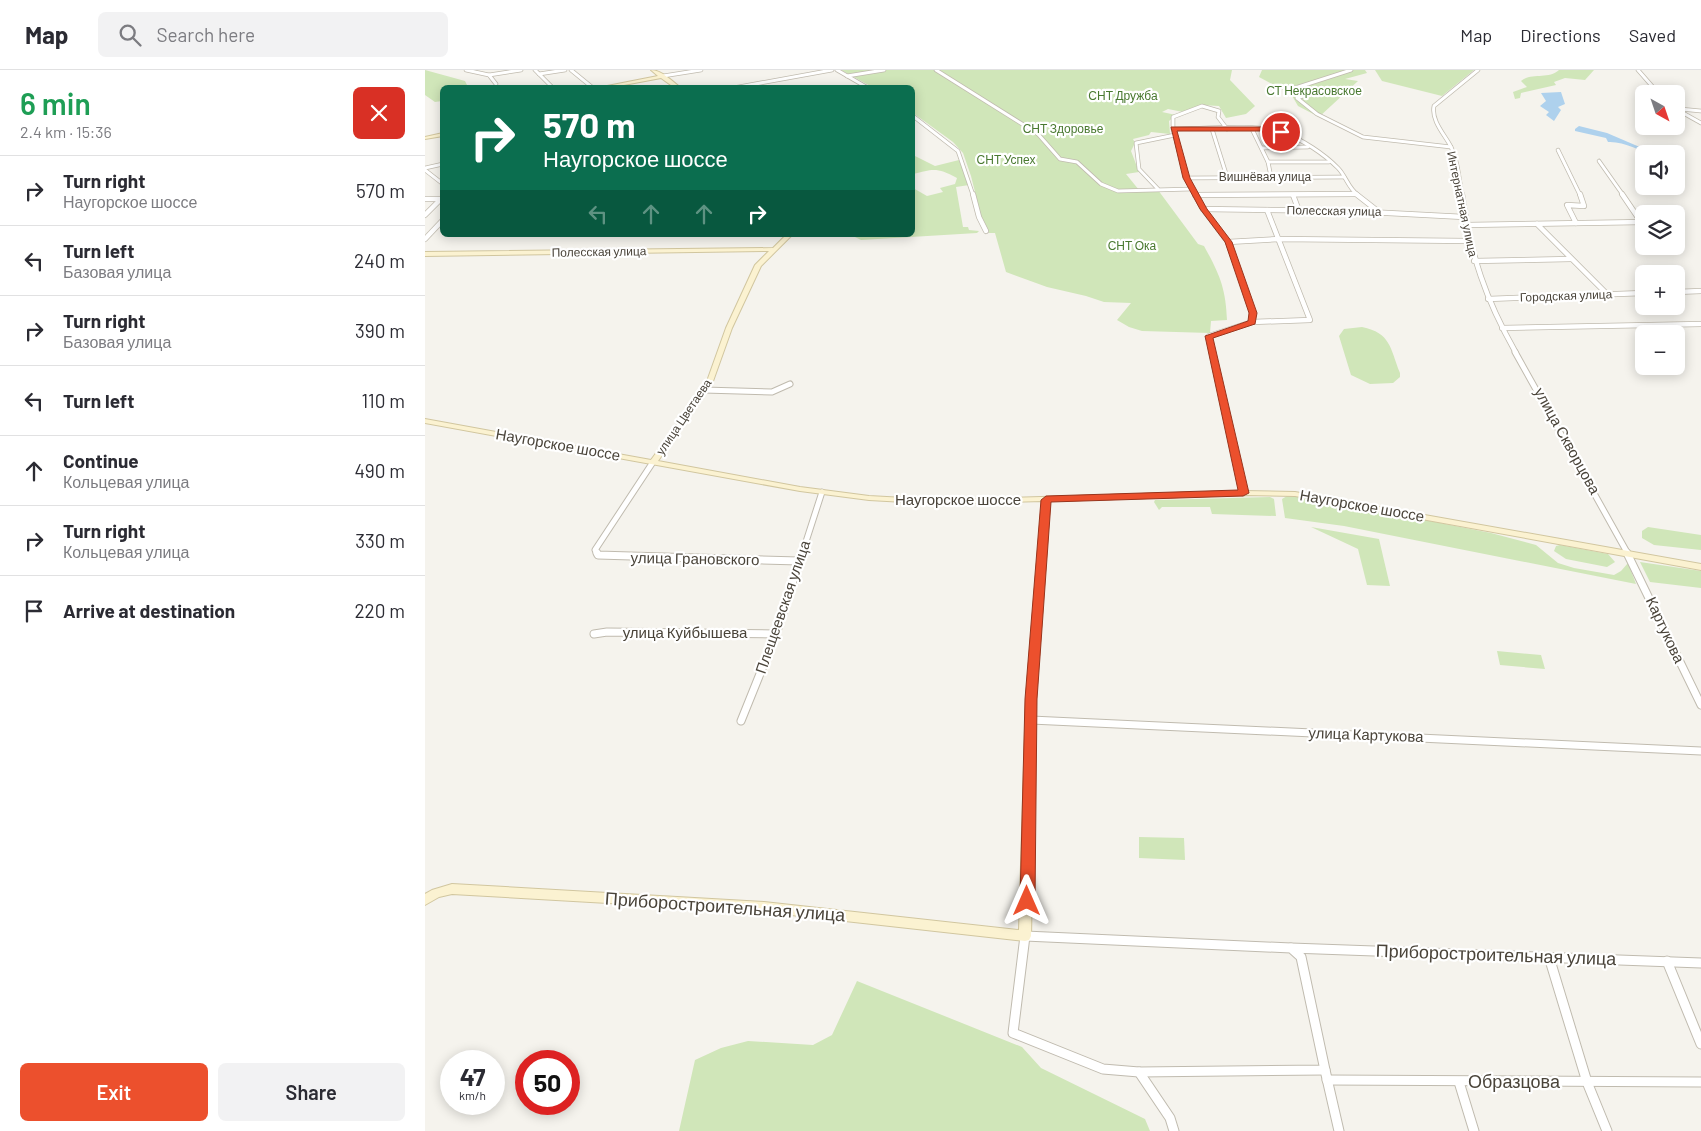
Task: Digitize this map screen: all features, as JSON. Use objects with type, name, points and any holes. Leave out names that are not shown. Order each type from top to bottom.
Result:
[{"type":"main road","points":[[653,70],[675,85]]},
{"type":"main road","points":[[615,85],[663,76]]},
{"type":"main road","points":[[425,138],[440,135]]},
{"type":"main road","name":"улица Цветаева","points":[[653,462],[704,390],[758,265],[772,249],[787,237]]},
{"type":"main road","name":"Полесская улица","points":[[425,254],[772,249]]},
{"type":"main road","name":"Наугорское шоссе","points":[[427,423],[822,492],[940,502],[1243,493],[1295,494],[1331,499],[1629,556],[1701,567]]},
{"type":"main road","points":[[1025,936],[1031,720],[1046,500]]},
{"type":"main road","name":"Приборостроительная улица","points":[[426,899],[436,893],[452,889],[730,904],[1025,936]]},
{"type":"street","points":[[467,70],[489,75],[521,70]]},
{"type":"street","points":[[473,72],[479,70]]},
{"type":"street","points":[[535,70],[550,85]]},
{"type":"street","points":[[539,74],[565,70]]},
{"type":"street","points":[[571,70],[589,85]]},
{"type":"street","points":[[663,76],[701,70]]},
{"type":"street","points":[[750,85],[832,70]]},
{"type":"street","points":[[837,70],[863,85]]},
{"type":"street","points":[[847,76],[884,70]]},
{"type":"street","points":[[936,70],[1038,134],[1060,159],[1077,162],[1101,184],[1118,190],[1192,190]]},
{"type":"street","points":[[1351,70],[1292,89],[1305,95],[1297,98],[1306,107],[1339,125],[1357,130],[1363,137],[1451,147]]},
{"type":"street","name":"Интернатная улица","points":[[1478,70],[1433,108],[1438,126],[1451,147],[1458,172],[1464,217],[1474,260],[1488,299],[1502,328]]},
{"type":"street","points":[[1638,70],[1651,85]]},
{"type":"street","points":[[489,75],[496,84]]},
{"type":"street","points":[[1227,129],[1218,117],[1219,110],[1213,106],[1200,105],[1173,117],[1173,129],[1186,178],[1203,209],[1228,242],[1253,313],[1252,322]]},
{"type":"street","points":[[1685,110],[1701,111]]},
{"type":"street","points":[[1685,114],[1701,123]]},
{"type":"street","points":[[915,118],[958,151],[969,179],[979,218],[986,231]]},
{"type":"street","points":[[1173,129],[1252,129],[1281,132],[1310,147],[1339,169],[1350,189],[1379,212]]},
{"type":"street","points":[[1212,129],[1227,177]]},
{"type":"street","points":[[1252,129],[1268,162],[1271,177]]},
{"type":"street","points":[[1159,189],[1139,169],[1136,143],[1175,135]]},
{"type":"street","points":[[1262,148],[1310,147]]},
{"type":"street","points":[[1558,150],[1574,179],[1584,206],[1567,205],[1576,223]]},
{"type":"street","points":[[1599,161],[1635,212]]},
{"type":"street","points":[[1268,162],[1329,162]]},
{"type":"street","points":[[425,169],[440,165]]},
{"type":"street","points":[[425,169],[440,182]]},
{"type":"street","name":"Вишнёвая улица","points":[[1186,178],[1344,177]]},
{"type":"street","points":[[1195,195],[1356,194]]},
{"type":"street","points":[[1293,195],[1299,211]]},
{"type":"street","points":[[425,199],[440,198]]},
{"type":"street","points":[[425,215],[440,200]]},
{"type":"street","name":"Полесская улица","points":[[1203,209],[1379,212],[1464,217]]},
{"type":"street","points":[[1243,493],[1209,336],[1252,322],[1310,320],[1267,210]]},
{"type":"street","points":[[1466,225],[1635,222]]},
{"type":"street","points":[[425,239],[440,223]]},
{"type":"street","points":[[1537,224],[1607,294]]},
{"type":"street","points":[[425,231],[432,231]]},
{"type":"street","points":[[1228,242],[1279,240],[1469,242]]},
{"type":"street","points":[[1474,260],[1571,259]]},
{"type":"street","points":[[1685,292],[1701,291]]},
{"type":"street","name":"Городская улица","points":[[1488,299],[1635,293]]},
{"type":"street","points":[[1502,328],[1701,324]]},
{"type":"street","name":"улица Скворцова","points":[[1502,328],[1629,556]]},
{"type":"street","points":[[704,390],[775,392],[790,384]]},
{"type":"street","name":"улица Цветаева","points":[[595,550],[653,462]]},
{"type":"street","name":"Плещеевская улица","points":[[741,721],[776,634],[822,492]]},
{"type":"street","name":"улица Грановского","points":[[595,550],[602,556],[799,561]]},
{"type":"street","name":"Картукова","points":[[1629,556],[1701,705]]},
{"type":"street","name":"улица Куйбышева","points":[[594,634],[607,632],[776,634]]},
{"type":"street","name":"улица Картукова","points":[[1031,720],[1701,751]]},
{"type":"street","points":[[1025,936],[1013,1033],[1103,1069],[1139,1072],[1326,1075]]},
{"type":"street","name":"Приборостроительная улица","points":[[1025,936],[1701,963]]},
{"type":"street","points":[[1291,948],[1301,957],[1339,1131]]},
{"type":"street","points":[[1549,957],[1587,1082],[1607,1131]]},
{"type":"street","points":[[1667,961],[1701,1044]]},
{"type":"street","points":[[1139,1072],[1170,1118],[1174,1131]]},
{"type":"street","name":"Образцова","points":[[1326,1075],[1459,1082],[1701,1082]]},
{"type":"street","points":[[1459,1082],[1474,1131]]},
{"type":"green space","points":[[425,70],[465,81],[467,85],[440,85],[440,101],[435,102],[425,95]]},
{"type":"green space","points":[[841,70],[1232,70],[1230,80],[1255,106],[1246,114],[1226,118],[1219,106],[1201,105],[1183,112],[1168,109],[1162,112],[1176,115],[1169,121],[1170,134],[1151,132],[1149,135],[1133,139],[1135,143],[1131,151],[1139,172],[1126,174],[1139,190],[1158,190],[1198,244],[1204,246],[1221,281],[1227,320],[1211,321],[1210,333],[1142,331],[1129,327],[1117,320],[1131,303],[1104,302],[1047,287],[1006,272],[995,233],[989,233],[981,216],[963,153],[953,142],[915,114],[915,85],[868,85]]},
{"type":"green space","name":"СТ Некрасовское","points":[[1262,70],[1365,70],[1367,73],[1345,79],[1358,81],[1319,117],[1298,106],[1291,94],[1259,77]]},
{"type":"green space","points":[[1375,70],[1474,70],[1442,96],[1382,81]]},
{"type":"green space","points":[[1559,70],[1594,70],[1585,80],[1565,78],[1554,82],[1556,85],[1521,93],[1520,98],[1515,99],[1513,92],[1527,87],[1521,81],[1525,78],[1550,75]]},
{"type":"green space","points":[[915,156],[935,166],[959,160],[969,185],[956,187],[963,227],[979,231],[977,233],[915,237],[915,189],[927,196],[943,192],[940,188],[955,184],[957,178],[945,172],[930,170],[915,174]]},
{"type":"green space","points":[[855,237],[911,237],[861,240]]},
{"type":"green space","points":[[1362,327],[1379,333],[1388,343],[1400,373],[1400,377],[1393,383],[1370,384],[1351,375],[1339,336],[1344,329]]},
{"type":"green space","points":[[1287,496],[1318,499],[1491,533],[1536,545],[1558,563],[1574,568],[1614,575],[1621,571],[1628,563],[1636,584],[1344,526],[1285,518],[1282,499]]},
{"type":"green space","points":[[1270,497],[1274,499],[1276,516],[1212,514],[1210,507],[1162,507],[1159,510],[1154,502],[1155,500]]},
{"type":"green space","points":[[1311,527],[1379,539],[1390,586],[1367,585],[1358,549]]},
{"type":"green space","points":[[1648,527],[1701,535],[1701,550],[1654,545],[1642,538],[1642,531]]},
{"type":"green space","points":[[1560,545],[1608,554],[1615,562],[1607,567],[1566,559],[1554,551],[1556,546]]},
{"type":"green space","points":[[1640,562],[1701,571],[1701,588],[1650,582]]},
{"type":"green space","points":[[1497,651],[1541,655],[1545,669],[1500,665]]},
{"type":"green space","points":[[1139,837],[1184,838],[1185,860],[1139,858]]},
{"type":"green space","points":[[857,981],[1022,1047],[1041,1068],[1145,1119],[1150,1131],[679,1131],[695,1060],[721,1048],[748,1041],[813,1045],[832,1035]]},
{"type":"water","points":[[1561,92],[1565,104],[1558,107],[1561,110],[1554,121],[1546,115],[1549,112],[1540,106],[1546,101],[1541,93]]},
{"type":"water","points":[[1579,126],[1607,133],[1635,145],[1635,148],[1620,143],[1608,142],[1606,138],[1575,131]]},
{"type":"route","points":[[1027,901],[1031,699],[1046,500],[1243,493],[1209,336],[1226,333],[1252,322],[1253,313],[1228,242],[1203,209],[1186,178],[1173,129],[1267,129],[1281,132]]},
{"type":"park label","name":"СНТ Дружба","points":[[1123,96]]},
{"type":"park label","name":"СНТ Здоровье","points":[[1063,129]]},
{"type":"park label","name":"СНТ Успех","points":[[1006,160]]},
{"type":"park label","name":"СНТ Ока","points":[[1132,246]]}]
